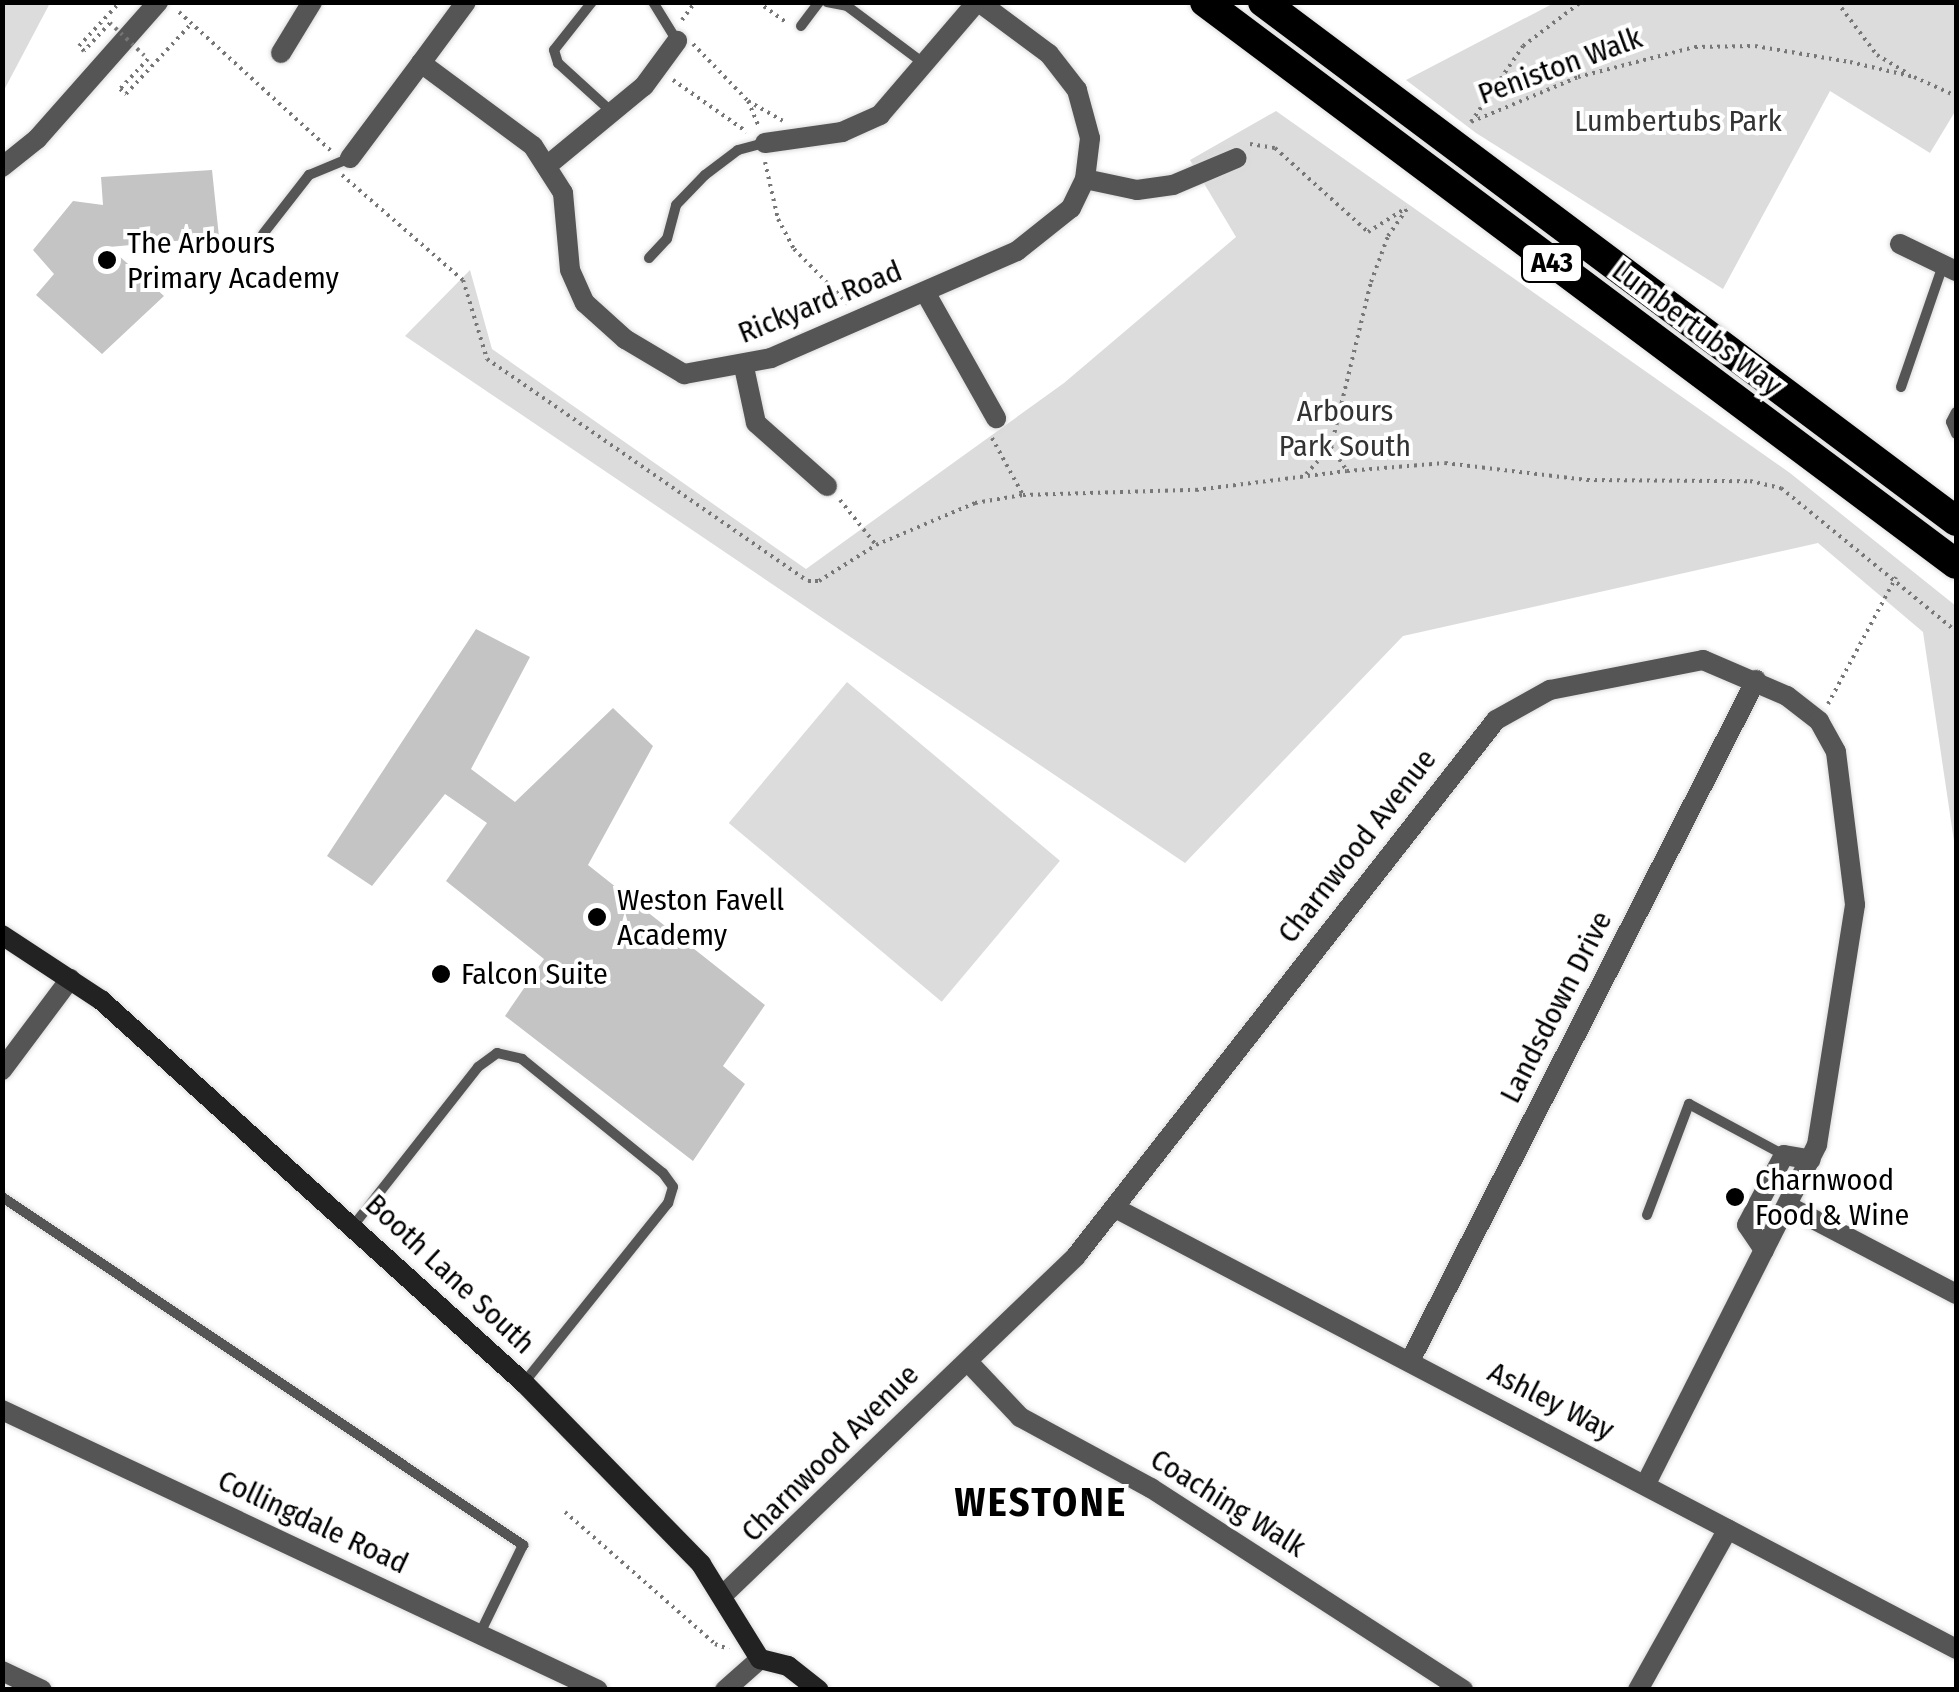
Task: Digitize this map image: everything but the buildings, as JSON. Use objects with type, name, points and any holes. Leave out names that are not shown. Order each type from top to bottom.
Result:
[{"type":"highway","name":"Lumbertubs Way","points":[[1205,2],[1956,564]]},
{"type":"highway","name":"Lumbertubs Way","points":[[1263,2],[1956,522]]},
{"type":"street","points":[[2,168],[37,139],[158,2]]},
{"type":"street","points":[[280,53],[312,2]]},
{"type":"street","points":[[350,158],[466,2]]},
{"type":"street","points":[[765,143],[842,132],[880,115],[927,66],[978,2],[1049,54],[1077,90],[1090,138],[1085,179],[1138,190],[1173,185],[1236,158]]},
{"type":"street","points":[[421,62],[548,164],[614,114],[677,41]]},
{"type":"street","name":"Rickyard Road","points":[[548,164],[563,193],[570,270],[585,304],[626,339],[684,374],[744,367],[925,292],[1048,231],[1085,179]]},
{"type":"street","points":[[1900,244],[1950,268]]},
{"type":"street","points":[[925,292],[996,418]]},
{"type":"street","points":[[744,367],[756,424],[827,486]]},
{"type":"street","points":[[1899,524],[1956,582]]},
{"type":"street","name":"Charnwood Avenue","points":[[724,1594],[876,1442],[968,1362],[1117,1209],[1480,736],[1508,710],[1550,690],[1687,660],[1716,662],[1756,680],[1819,722]]},
{"type":"street","name":"Landsdown Drive","points":[[1410,1361],[1756,680]]},
{"type":"street","points":[[1646,1484],[1812,1160],[1855,905],[1836,752],[1819,722]]},
{"type":"street","name":"Booth Lane South","points":[[2,936],[70,980],[353,1226],[524,1382],[669,1528],[724,1594],[760,1659]]},
{"type":"street","points":[[2,1070],[70,980]]},
{"type":"street","points":[[1764,1250],[1747,1225],[1784,1156],[1812,1160]]},
{"type":"street","points":[[1788,1206],[1956,1294]]},
{"type":"street","name":"Ashley Way","points":[[1117,1209],[1956,1649]]},
{"type":"street","name":"Coaching Walk","points":[[968,1362],[1020,1416],[1151,1488],[1463,1690]]},
{"type":"street","name":"Collingdale Road","points":[[2,1410],[598,1690]]},
{"type":"street","points":[[1638,1690],[1728,1530]]},
{"type":"street","points":[[725,1690],[760,1659]]},
{"type":"street","points":[[743,1690],[760,1659]]},
{"type":"street","points":[[760,1659],[788,1666],[819,1690]]},
{"type":"street","points":[[2,1671],[42,1690]]},
{"type":"lane","points":[[592,2],[554,50],[558,63],[614,114]]},
{"type":"lane","points":[[653,2],[677,41]]},
{"type":"lane","points":[[801,26],[819,2]]},
{"type":"lane","points":[[828,2],[847,6],[927,66]]},
{"type":"lane","points":[[650,258],[666,238],[676,204],[705,175],[738,150],[765,143]]},
{"type":"lane","points":[[262,234],[309,176],[350,158]]},
{"type":"lane","points":[[1901,387],[1950,268]]},
{"type":"lane","points":[[1956,412],[1951,422],[1956,434]]},
{"type":"lane","points":[[353,1226],[478,1067],[498,1053],[522,1059],[663,1173],[673,1187],[668,1203],[524,1382]]},
{"type":"lane","points":[[1646,1215],[1689,1104],[1784,1156]]},
{"type":"lane","points":[[2,1197],[523,1545],[480,1633]]},
{"type":"path","points":[[120,2],[79,46],[84,51],[110,23],[148,59],[120,89],[126,94],[191,24]]},
{"type":"path","points":[[677,41],[696,2]]},
{"type":"path","points":[[758,2],[801,26]]},
{"type":"path","name":"Peniston Walk","points":[[1581,2],[1523,46],[1471,122],[1578,77],[1695,47],[1755,46],[1914,76],[1956,96]]},
{"type":"path","points":[[1837,2],[1877,55],[1914,76]]},
{"type":"path","points":[[179,12],[322,146],[350,158],[341,178],[463,280],[487,359],[808,581],[820,581],[876,546],[975,503],[1023,495],[1196,490],[1445,462],[1586,480],[1750,481],[1780,488],[1896,577],[1956,631]]},
{"type":"path","points":[[677,41],[688,40],[716,61],[748,101],[765,143],[766,180],[794,249],[864,318]]},
{"type":"path","points":[[657,68],[765,143]]},
{"type":"path","points":[[748,101],[809,136]]},
{"type":"path","points":[[1236,158],[1250,144],[1275,148],[1368,232],[1408,207],[1388,236],[1372,282],[1330,447],[1304,476]]},
{"type":"path","points":[[996,418],[987,429],[1023,495]]},
{"type":"path","points":[[1330,447],[1348,471]]},
{"type":"path","points":[[827,486],[859,516],[876,546]]},
{"type":"path","points":[[1819,722],[1896,577]]},
{"type":"path","points":[[565,1512],[715,1644],[729,1649]]},
{"type":"green space","name":"Lumbertubs Park","points":[[1556,2],[1956,3],[1956,110],[1930,153],[1830,91],[1723,289],[1476,133],[1406,80]]},
{"type":"green space","points":[[2,3],[50,3],[3,92]]},
{"type":"green space","name":"Arbours Park South","points":[[1276,111],[1790,473],[1956,606],[1956,855],[1923,632],[1818,543],[1403,636],[1185,863],[405,336],[470,270],[492,349],[806,569],[1064,383],[1236,237],[1190,160]]},
{"type":"green space","points":[[847,682],[1060,861],[942,1002],[729,823]]},
{"type":"place","name":"The Arbours Primary Academy","points":[[107,260]]},
{"type":"place","name":"Weston Favell Academy","points":[[597,917]]},
{"type":"place","name":"Falcon Suite","points":[[441,974]]},
{"type":"place","name":"Charnwood Food & Wine","points":[[1735,1197]]},
{"type":"district","name":"WESTONE","points":[[1041,1503]]}]
